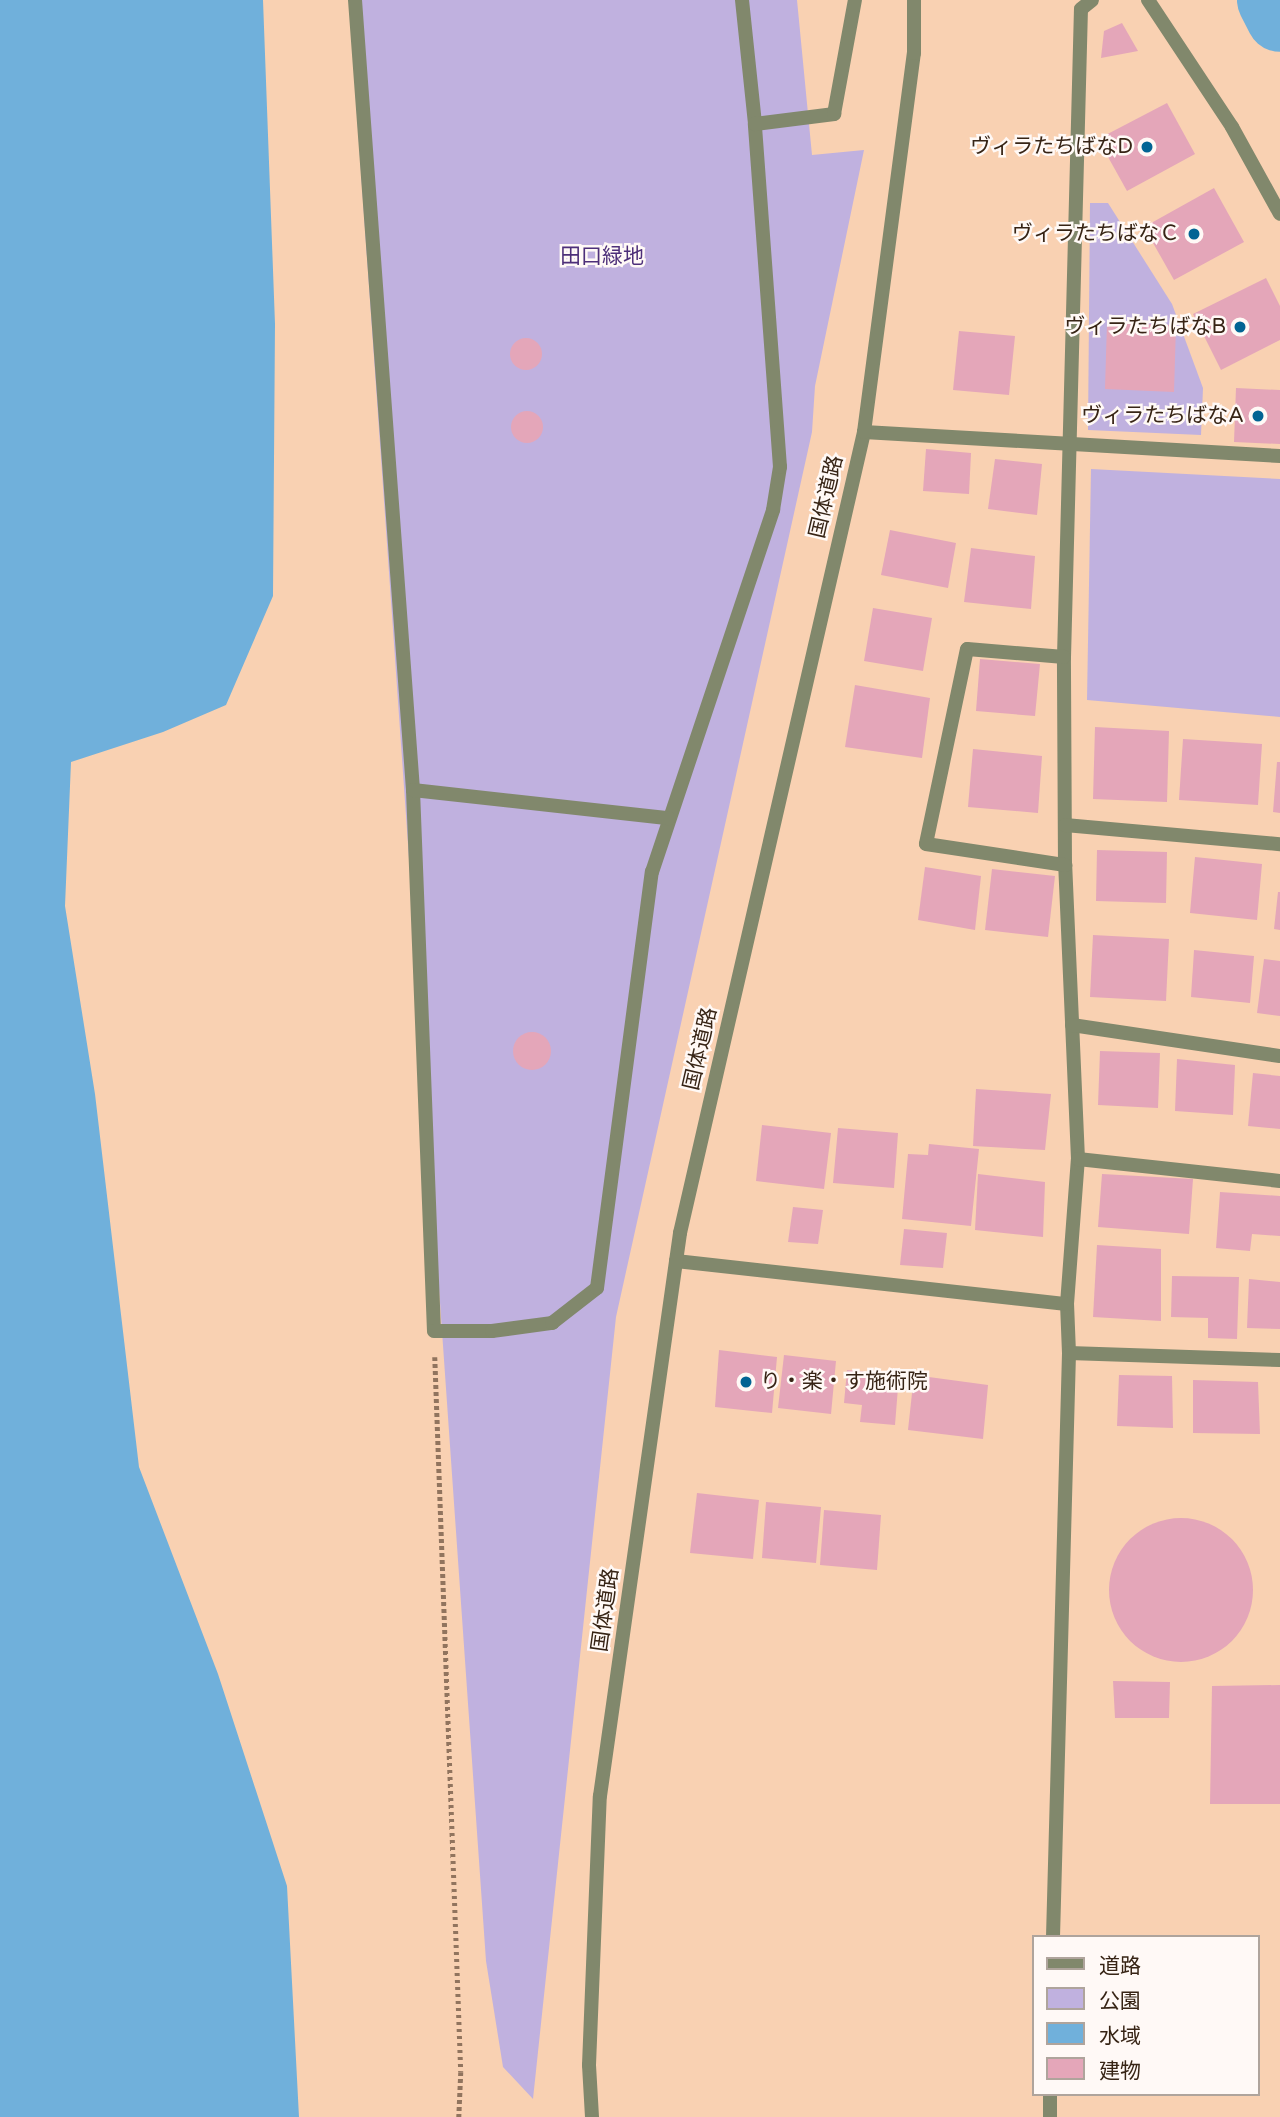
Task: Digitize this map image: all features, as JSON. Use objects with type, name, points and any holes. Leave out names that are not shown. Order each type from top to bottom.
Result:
[{"type":"street","points":[[355,0],[413,790],[434,1331],[492,1331],[552,1322],[597,1288],[652,872],[774,510],[780,467],[755,124],[742,0]]},
{"type":"street","points":[[755,124],[834,114],[856,0]]},
{"type":"street","name":"国体道路","points":[[592,2117],[589,2064],[600,1796],[676,1261],[864,432],[914,53],[914,0]]},
{"type":"street","points":[[1053,1935],[1069,1353],[1067,1304],[1078,1159],[1065,865],[1064,657],[1081,9],[1093,0]]},
{"type":"street","points":[[1148,0],[1232,127],[1280,214]]},
{"type":"street","points":[[864,432],[1280,456]]},
{"type":"street","points":[[1064,657],[967,649],[926,844],[1065,865]]},
{"type":"street","points":[[413,790],[668,818]]},
{"type":"street","points":[[1065,825],[1280,844]]},
{"type":"street","points":[[1072,1025],[1280,1056]]},
{"type":"street","points":[[1078,1159],[1280,1181]]},
{"type":"street","points":[[676,1261],[1067,1304]]},
{"type":"street","points":[[1069,1353],[1280,1360]]},
{"type":"street","points":[[1050,2096],[1050,2117]]},
{"type":"path","points":[[434,1331],[461,2072],[458,2117]]},
{"type":"green space","name":"田口緑地","points":[[349,0],[797,0],[812,155],[864,150],[815,386],[812,432],[616,1317],[533,2099],[503,2067],[486,1961]]},
{"type":"green space","points":[[1090,203],[1108,203],[1172,304],[1203,388],[1201,435],[1088,430]]},
{"type":"green space","points":[[1091,469],[1280,479],[1280,717],[1087,700]]},
{"type":"water","points":[[0,0],[263,0],[275,324],[273,596],[226,705],[163,732],[71,762],[65,906],[95,1094],[139,1467],[218,1674],[287,1886],[299,2117],[0,2117]]},
{"type":"building","points":[[1122,23],[1138,51],[1101,58],[1104,31]]},
{"type":"building","name":"ヴィラたちばなD","points":[[1167,103],[1195,154],[1127,191],[1098,139]]},
{"type":"building","name":"ヴィラたちばなＣ","points":[[1214,188],[1244,242],[1174,280],[1144,227]]},
{"type":"building","name":"ヴィラたちばなB","points":[[1266,278],[1280,306],[1280,340],[1221,370],[1193,314]]},
{"type":"building","points":[[1107,323],[1176,325],[1174,392],[1105,389]]},
{"type":"building","points":[[959,331],[1015,336],[1009,395],[953,390]]},
{"type":"building","points":[[526,338],[538,342],[542,354],[538,366],[526,370],[514,366],[510,354],[514,342]]},
{"type":"building","name":"ヴィラたちばなA","points":[[1236,388],[1280,390],[1280,444],[1234,442]]},
{"type":"building","points":[[527,411],[538,416],[543,427],[538,438],[527,443],[516,438],[511,427],[516,416]]},
{"type":"building","points":[[926,449],[971,453],[969,494],[923,491]]},
{"type":"building","points":[[995,459],[1042,464],[1037,515],[988,509]]},
{"type":"building","points":[[890,530],[956,543],[948,588],[881,575]]},
{"type":"building","points":[[971,548],[1035,556],[1031,609],[964,602]]},
{"type":"building","points":[[873,608],[932,618],[923,671],[864,661]]},
{"type":"building","points":[[980,659],[1040,664],[1035,716],[976,711]]},
{"type":"building","points":[[855,685],[930,698],[922,758],[845,747]]},
{"type":"building","points":[[1095,727],[1169,731],[1167,802],[1093,799]]},
{"type":"building","points":[[1183,739],[1262,744],[1258,805],[1179,800]]},
{"type":"building","points":[[973,749],[1042,756],[1038,813],[968,807]]},
{"type":"building","points":[[1277,762],[1280,762],[1280,813],[1273,812]]},
{"type":"building","points":[[1097,850],[1167,852],[1166,903],[1096,901]]},
{"type":"building","points":[[1195,857],[1262,864],[1257,920],[1190,913]]},
{"type":"building","points":[[925,867],[981,876],[975,930],[918,920]]},
{"type":"building","points":[[992,869],[1055,876],[1048,937],[985,930]]},
{"type":"building","points":[[1280,892],[1280,930],[1274,929]]},
{"type":"building","points":[[1093,935],[1169,939],[1166,1001],[1090,997]]},
{"type":"building","points":[[1194,950],[1254,956],[1250,1003],[1191,997]]},
{"type":"building","points":[[1264,959],[1280,961],[1280,1016],[1257,1013]]},
{"type":"building","points":[[532,1032],[546,1037],[551,1051],[546,1065],[532,1070],[518,1065],[513,1051],[518,1037]]},
{"type":"building","points":[[1100,1051],[1160,1053],[1158,1108],[1098,1105]]},
{"type":"building","points":[[1177,1059],[1235,1065],[1233,1115],[1175,1111]]},
{"type":"building","points":[[1253,1073],[1280,1076],[1280,1129],[1248,1126]]},
{"type":"building","points":[[976,1089],[1051,1094],[1045,1150],[973,1146]]},
{"type":"building","points":[[762,1125],[831,1133],[824,1189],[756,1181]]},
{"type":"building","points":[[838,1128],[898,1133],[894,1188],[833,1183]]},
{"type":"building","points":[[929,1144],[979,1149],[971,1226],[902,1219],[908,1154],[928,1155]]},
{"type":"building","points":[[978,1174],[1045,1182],[1043,1237],[975,1230]]},
{"type":"building","points":[[1102,1174],[1193,1179],[1189,1234],[1098,1227]]},
{"type":"building","points":[[1220,1192],[1280,1196],[1280,1236],[1252,1234],[1250,1251],[1216,1248]]},
{"type":"building","points":[[793,1207],[823,1210],[818,1244],[788,1242]]},
{"type":"building","points":[[904,1229],[947,1233],[943,1268],[900,1265]]},
{"type":"building","points":[[1097,1245],[1161,1249],[1161,1321],[1093,1317]]},
{"type":"building","points":[[1172,1276],[1239,1277],[1237,1339],[1208,1338],[1208,1318],[1171,1317]]},
{"type":"building","points":[[1249,1279],[1280,1282],[1280,1329],[1247,1328]]},
{"type":"building","name":"り・楽・す施術院","points":[[719,1350],[777,1357],[772,1413],[715,1407]]},
{"type":"building","points":[[784,1355],[836,1361],[831,1414],[778,1408]]},
{"type":"building","points":[[847,1370],[899,1375],[895,1425],[860,1422],[862,1405],[844,1403]]},
{"type":"building","points":[[914,1375],[988,1385],[983,1439],[908,1430]]},
{"type":"building","points":[[1119,1375],[1172,1376],[1173,1428],[1117,1426]]},
{"type":"building","points":[[1193,1380],[1258,1382],[1260,1434],[1193,1433]]},
{"type":"building","points":[[697,1493],[759,1500],[753,1559],[690,1553]]},
{"type":"building","points":[[766,1502],[821,1507],[816,1563],[762,1558]]},
{"type":"building","points":[[824,1510],[881,1515],[877,1570],[820,1565]]},
{"type":"building","points":[[1181,1518],[1208,1524],[1232,1539],[1247,1563],[1253,1590],[1247,1617],[1232,1641],[1208,1656],[1181,1662],[1154,1656],[1130,1641],[1115,1617],[1109,1590],[1115,1563],[1130,1539],[1154,1524]]},
{"type":"building","points":[[1113,1681],[1170,1682],[1169,1718],[1115,1718]]},
{"type":"building","points":[[1280,1685],[1280,1804],[1210,1804],[1212,1686]]},
{"type":"waterway","points":[[1271,0],[1280,18]]},
{"type":"place","name":"ヴィラたちばなD","points":[[1147,147]]},
{"type":"place","name":"ヴィラたちばなＣ","points":[[1194,234]]},
{"type":"place","name":"ヴィラたちばなB","points":[[1240,327]]},
{"type":"place","name":"ヴィラたちばなA","points":[[1258,416]]},
{"type":"place","name":"り・楽・す施術院","points":[[746,1382]]}]
